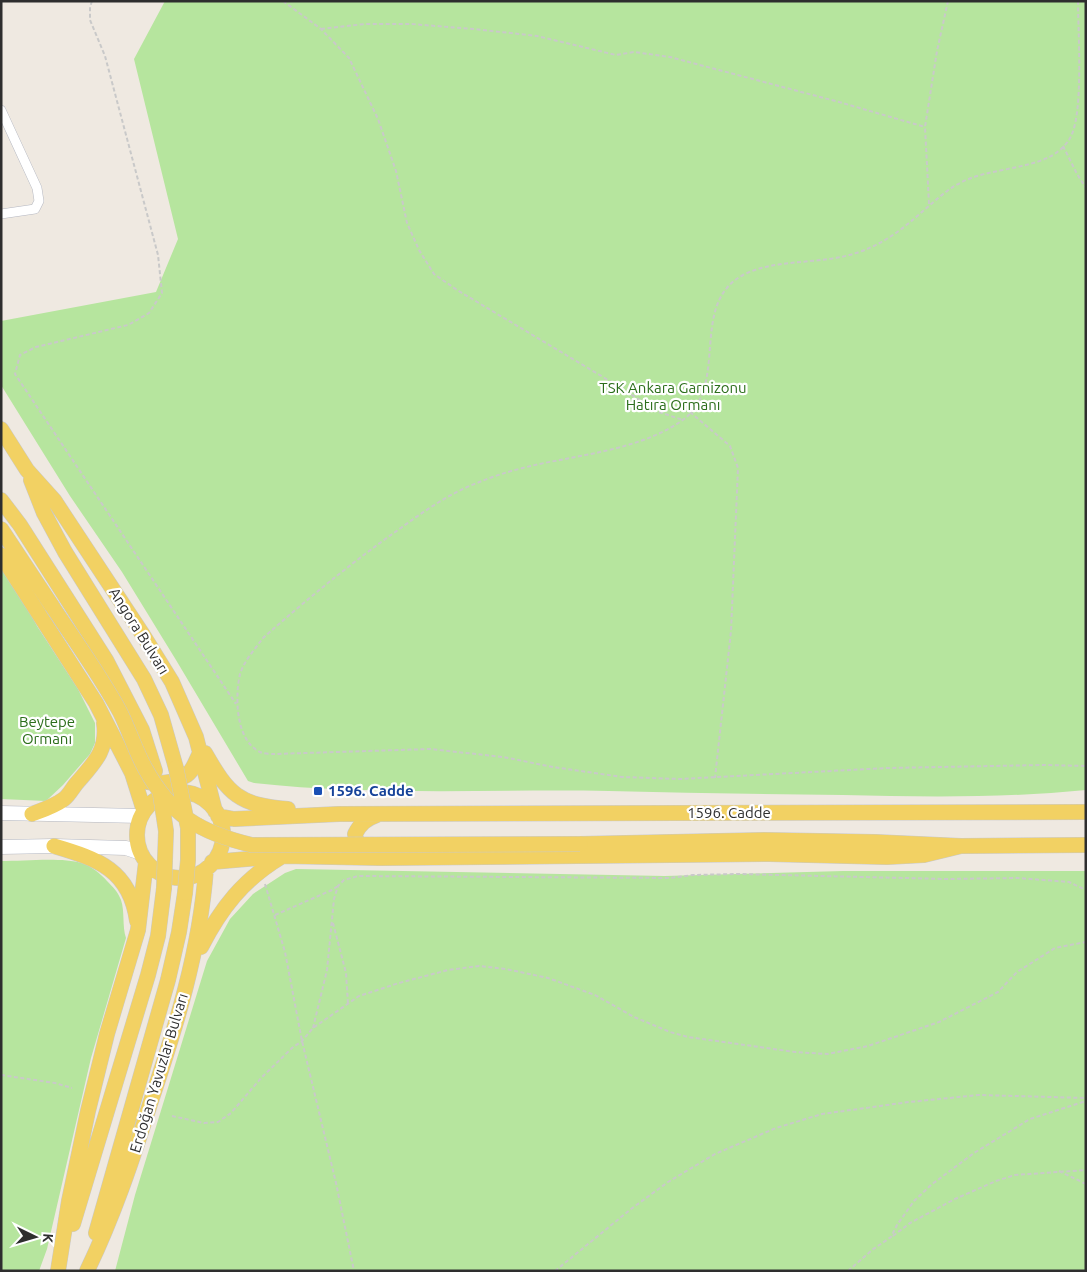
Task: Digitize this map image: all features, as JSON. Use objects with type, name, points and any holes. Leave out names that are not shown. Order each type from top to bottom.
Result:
[{"type":"main road","name":"Angora Bulvarı","points":[[1,429],[27,470],[54,500],[143,634],[172,682],[196,737],[217,813]]},
{"type":"main road","name":"Angora Bulvarı","points":[[27,470],[44,513],[65,552],[144,679],[161,715],[176,768],[188,828],[185,892]]},
{"type":"main road","points":[[1,500],[20,525],[106,660],[142,730],[156,771],[166,831],[164,888],[158,936],[59,1271]]},
{"type":"main road","name":"1596. Cadde","points":[[1,529],[120,712],[144,767],[159,791],[183,816],[211,834],[252,845],[570,844],[774,840],[961,846],[1086,845]]},
{"type":"main road","points":[[1,555],[96,703],[132,773],[142,814]]},
{"type":"main road","points":[[32,814],[49,808],[65,799],[89,770],[103,746],[106,734],[104,719]]},
{"type":"main road","points":[[196,737],[219,776],[230,789],[248,802],[262,807],[339,814]]},
{"type":"main road","points":[[132,773],[141,781],[148,783],[172,781],[186,776],[200,753]]},
{"type":"main road","points":[[59,1271],[69,1201],[88,1111],[107,1034],[138,930],[143,857],[137,835],[142,814],[152,801],[174,792],[186,792],[198,796],[207,802],[217,813],[222,830],[222,841],[219,853],[209,866]]},
{"type":"main road","name":"1596. Cadde","points":[[217,813],[234,819],[339,814],[1086,812]]},
{"type":"main road","points":[[1,813],[142,814]]},
{"type":"main road","points":[[381,814],[367,819],[359,826],[355,834],[357,844],[381,858]]},
{"type":"main road","points":[[54,846],[93,859],[112,871],[122,882],[129,894],[138,930]]},
{"type":"main road","name":"1596. Cadde","points":[[1,848],[54,846],[126,848],[143,857],[160,873],[177,878],[189,877],[209,866],[233,859],[284,856],[381,858],[769,854],[887,857],[924,855],[961,846]]},
{"type":"main road","points":[[190,971],[221,912],[230,899],[260,871],[284,856]]},
{"type":"main road","name":"Erdoğan Yavuzlar Bulvarı","points":[[86,1271],[115,1208],[172,1037],[190,971],[201,920],[209,866]]},
{"type":"main road","name":"Erdoğan Yavuzlar Bulvarı","points":[[86,1271],[168,980],[180,932],[185,892]]},
{"type":"street","points":[[1,110],[37,188],[39,201],[35,209],[1,214]]},
{"type":"path","points":[[92,1],[90,20],[108,66],[158,255],[162,293],[149,313],[128,325],[36,347],[20,355],[15,374],[236,705]]},
{"type":"path","points":[[283,1],[321,29],[349,58],[378,120],[396,171],[408,223],[418,250],[434,274],[457,290],[659,412],[683,420]]},
{"type":"path","points":[[930,205],[925,127],[935,60],[948,1]]},
{"type":"path","points":[[1078,1],[1076,120],[1071,138],[1063,146],[1049,157],[962,182],[944,193],[891,238],[870,248],[844,256],[758,269],[731,283],[721,296],[714,314],[707,379],[699,402],[683,420],[656,434],[629,444],[510,472],[475,483],[437,502],[373,547],[263,638],[250,655],[240,673],[236,705],[238,722],[249,743],[260,752],[275,754],[430,749],[503,756],[553,767],[622,776],[680,779],[886,768],[1086,766]]},
{"type":"path","points":[[321,29],[365,24],[411,24],[474,29],[537,36],[616,55],[634,52],[670,57],[925,127]]},
{"type":"path","points":[[1063,146],[1086,188]]},
{"type":"path","points":[[690,412],[730,446],[738,468],[731,631],[715,778]]},
{"type":"path","points":[[260,871],[285,952],[302,1041],[336,1183],[354,1271]]},
{"type":"path","points":[[274,916],[332,890],[344,880],[358,876],[670,878],[693,875],[738,874],[946,879],[1018,878],[1068,882],[1086,890]]},
{"type":"path","points":[[313,1028],[327,970],[334,899],[338,886]]},
{"type":"path","points":[[332,920],[346,973],[348,1004]]},
{"type":"path","points":[[172,1116],[204,1123],[218,1122],[231,1113],[262,1077],[302,1041],[313,1028],[359,996],[448,970],[479,966],[531,975],[574,987],[595,995],[634,1017],[670,1032],[688,1037],[760,1048],[827,1054],[868,1046],[939,1022],[998,992],[1017,972],[1055,948],[1086,942]]},
{"type":"path","points":[[1,1075],[55,1083],[72,1088]]},
{"type":"path","points":[[555,1271],[631,1209],[668,1182],[715,1154],[776,1128],[822,1114],[979,1095],[1086,1099]]},
{"type":"path","points":[[891,1237],[914,1201],[974,1153],[1030,1119],[1086,1099]]},
{"type":"path","points":[[848,1271],[872,1250],[910,1223],[981,1186],[1015,1175],[1086,1170]]},
{"type":"path","points":[[1058,1171],[1086,1184]]},
{"type":"green space","name":"TSK Ankara Garnizonu Hatıra Ormanı","points":[[165,1],[1086,1],[1086,790],[995,796],[609,791],[387,791],[298,787],[248,781],[122,572],[70,496],[1,385],[1,321],[156,292],[178,239],[134,59]]},
{"type":"green space","name":"Beytepe Ormanı","points":[[1,568],[24,600],[37,626],[78,689],[95,723],[95,743],[90,754],[46,801],[1,799]]},
{"type":"green space","points":[[64,860],[82,863],[92,868],[111,885],[120,897],[126,938],[91,1058],[47,1249],[39,1271],[1,1271],[1,861]]},
{"type":"green space","points":[[296,869],[665,876],[843,871],[1086,871],[1086,1271],[115,1271],[135,1195],[207,961],[230,919],[253,894],[285,873]]},
{"type":"place","name":"1596. Cadde","points":[[318,791]]}]
